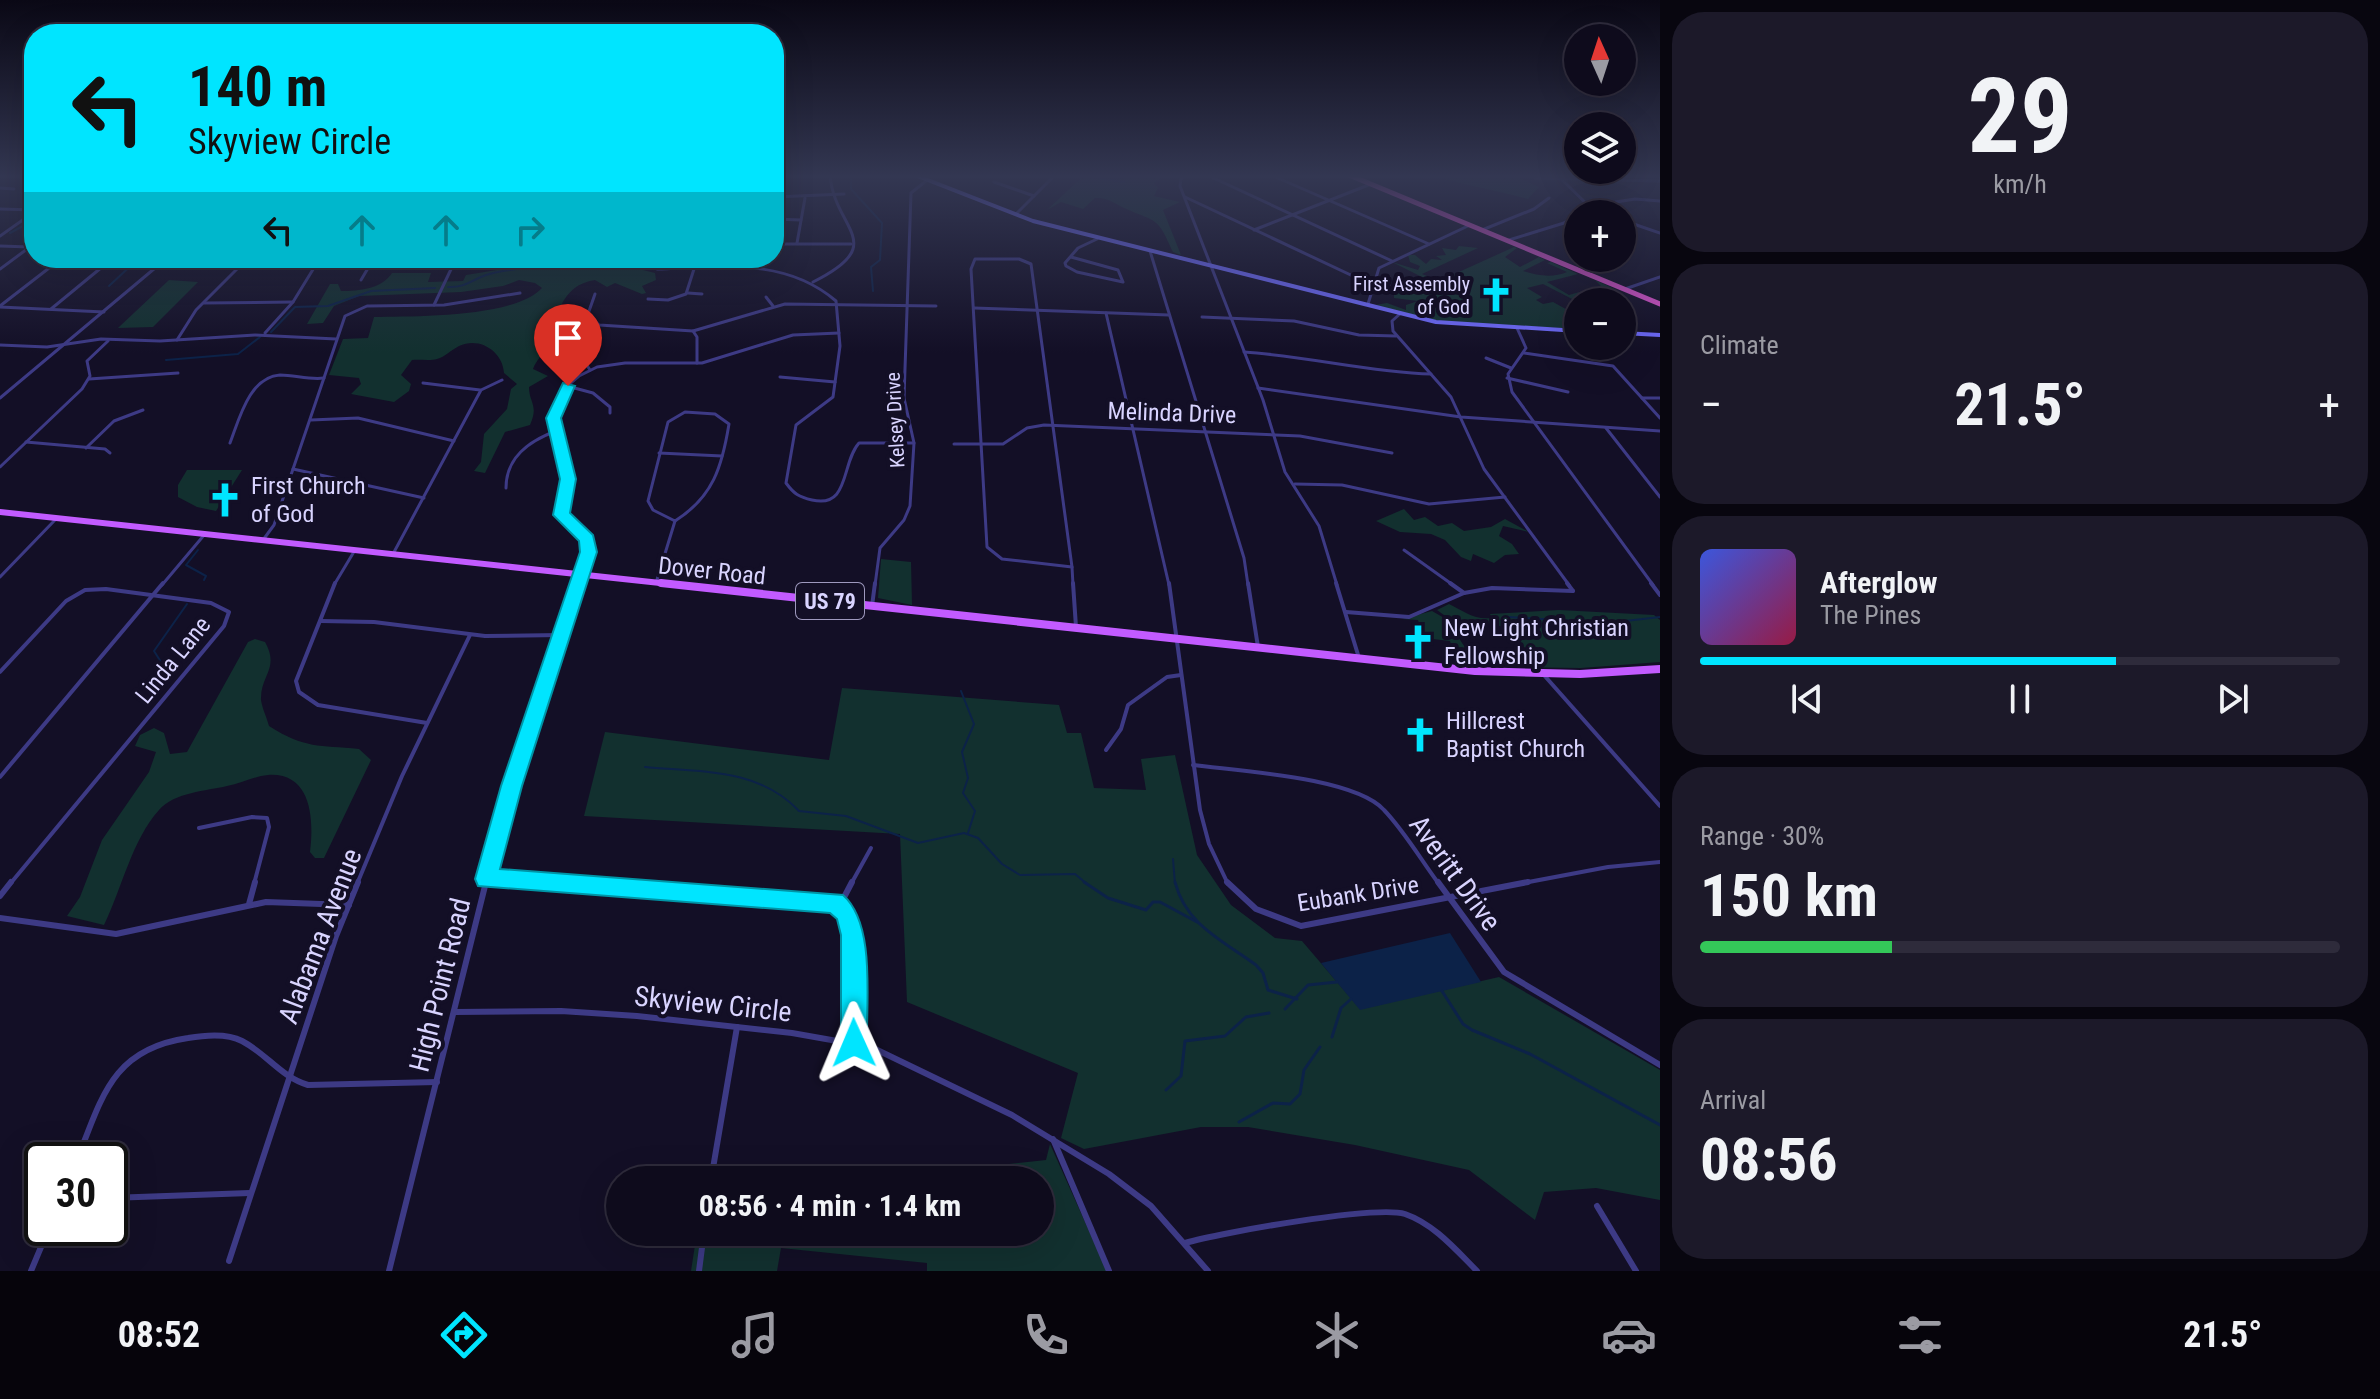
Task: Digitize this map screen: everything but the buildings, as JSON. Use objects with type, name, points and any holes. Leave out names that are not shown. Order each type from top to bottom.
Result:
[{"type":"highway","points":[[1492,234],[1623,288]]},
{"type":"highway","points":[[1636,294],[1660,304]]},
{"type":"main road","points":[[1080,234],[1448,325],[1564,330]]},
{"type":"main road","points":[[1636,334],[1660,335]]},
{"type":"main road","name":"Dover Road","points":[[0,512],[1475,671],[1543,674],[1660,669]]},
{"type":"street","points":[[796,244],[798,234]]},
{"type":"street","points":[[813,282],[847,265],[851,234]]},
{"type":"street","name":"Kelsey Drive","points":[[872,606],[880,548],[909,510],[914,443],[904,398],[910,234]]},
{"type":"street","points":[[1198,234],[1258,388],[1282,465],[1319,526],[1359,658]]},
{"type":"street","points":[[1263,234],[1372,285]]},
{"type":"street","points":[[1334,234],[1392,261]]},
{"type":"street","points":[[1407,234],[1429,244]]},
{"type":"street","points":[[1368,304],[1379,268],[1450,234]]},
{"type":"street","points":[[1507,241],[1528,234]]},
{"type":"street","points":[[1071,257],[1116,269],[1124,281],[1116,283],[1069,269],[1065,263],[1081,245],[1097,239]]},
{"type":"street","points":[[784,244],[851,244]]},
{"type":"street","points":[[0,246],[24,246]]},
{"type":"street","points":[[1150,251],[1247,570],[1258,647]]},
{"type":"street","points":[[0,269],[24,252]]},
{"type":"street","points":[[1073,567],[1007,560],[990,552],[986,541],[971,268],[975,259],[1027,260],[1032,269],[1073,567],[1076,628]]},
{"type":"street","points":[[0,307],[49,268]]},
{"type":"street","points":[[51,309],[101,268]]},
{"type":"street","points":[[0,398],[107,312],[156,268]]},
{"type":"street","points":[[177,340],[203,303],[238,268]]},
{"type":"street","points":[[264,335],[293,302],[314,268]]},
{"type":"street","points":[[361,280],[368,268]]},
{"type":"street","points":[[434,305],[452,268]]},
{"type":"street","points":[[657,269],[779,271],[813,282],[837,303],[839,333],[833,397],[796,425],[786,483],[790,492],[801,498],[817,500],[838,495],[845,486],[850,450],[865,441],[914,443]]},
{"type":"street","points":[[688,293],[694,269]]},
{"type":"street","points":[[1628,288],[1660,277]]},
{"type":"street","points":[[263,540],[274,525],[343,322],[350,312],[361,307],[434,305],[520,293]]},
{"type":"street","points":[[648,299],[668,300],[688,293],[702,294]]},
{"type":"street","points":[[595,294],[588,314],[594,323],[610,328],[693,331],[773,306],[837,303],[936,306]]},
{"type":"street","points":[[766,297],[773,306]]},
{"type":"street","points":[[203,303],[293,302]]},
{"type":"street","points":[[0,307],[107,312]]},
{"type":"street","points":[[974,308],[1169,315]]},
{"type":"street","name":"Eubank Drive","points":[[1106,313],[1170,591],[1193,765],[1209,843],[1232,889],[1265,915],[1301,926],[1608,867],[1660,862]]},
{"type":"street","points":[[1345,612],[1411,616],[1464,593],[1504,587],[1573,591],[1481,464],[1451,397],[1396,336],[1392,321],[1401,313]]},
{"type":"street","points":[[1202,317],[1294,321],[1361,335],[1396,336]]},
{"type":"street","points":[[590,370],[574,354],[571,342],[579,330],[594,323]]},
{"type":"street","points":[[1517,328],[1525,342],[1524,353],[1507,378],[1512,392],[1660,595]]},
{"type":"street","points":[[693,331],[697,337],[697,363]]},
{"type":"street","points":[[506,488],[506,477],[517,454],[527,444],[556,431],[554,414],[567,386],[590,370],[625,363],[697,363],[793,335],[839,333]]},
{"type":"street","points":[[0,345],[264,335],[338,339]]},
{"type":"street","points":[[89,379],[87,361],[109,339]]},
{"type":"street","points":[[1244,352],[1300,356],[1394,373],[1431,374]]},
{"type":"street","points":[[1524,353],[1561,361],[1613,366],[1660,418]]},
{"type":"street","points":[[1486,358],[1511,368]]},
{"type":"street","points":[[0,467],[89,379],[178,373]]},
{"type":"street","points":[[230,443],[249,399],[272,376],[324,378]]},
{"type":"street","points":[[780,377],[835,382]]},
{"type":"street","points":[[1507,378],[1568,392]]},
{"type":"street","points":[[423,383],[481,390],[502,380]]},
{"type":"street","points":[[567,386],[593,393],[607,404],[610,413]]},
{"type":"street","points":[[1258,388],[1461,417],[1660,431]]},
{"type":"street","points":[[392,554],[481,390]]},
{"type":"street","points":[[1642,398],[1660,398]]},
{"type":"street","points":[[86,448],[110,424],[143,410]]},
{"type":"street","points":[[656,583],[675,521],[696,510],[712,490],[728,421],[712,413],[685,412],[672,416],[659,453],[648,501],[653,510],[675,521]]},
{"type":"street","points":[[310,420],[358,418],[454,441]]},
{"type":"street","name":"Melinda Drive","points":[[954,444],[1004,443],[1035,426],[1054,426],[1275,435],[1325,439],[1392,453]]},
{"type":"street","points":[[1606,428],[1660,497]]},
{"type":"street","name":"High Point Road","points":[[389,1271],[511,786],[582,574],[589,544],[562,518],[568,479],[556,431]]},
{"type":"street","points":[[26,442],[110,453]]},
{"type":"street","points":[[659,453],[722,456]]},
{"type":"street","points":[[293,469],[328,474],[424,498]]},
{"type":"street","points":[[1294,484],[1342,485],[1429,504],[1505,497]]},
{"type":"street","points":[[0,577],[57,518]]},
{"type":"street","points":[[0,777],[205,534]]},
{"type":"street","points":[[355,550],[340,571],[296,681],[304,697],[318,705],[427,723]]},
{"type":"street","points":[[1404,550],[1464,593]]},
{"type":"street","name":"Linda Lane","points":[[0,672],[61,606],[80,592],[102,588],[216,604],[228,610],[228,618],[0,896]]},
{"type":"street","points":[[320,621],[374,622],[470,635],[561,635]]},
{"type":"street","name":"Alabama Avenue","points":[[229,1261],[349,905],[427,723],[470,635]]},
{"type":"street","points":[[1543,674],[1660,806]]},
{"type":"street","points":[[1106,750],[1121,729],[1128,705],[1167,677],[1181,675]]},
{"type":"street","name":"Averitt Drive","points":[[1193,765],[1330,784],[1358,793],[1382,807],[1504,972],[1660,1065]]},
{"type":"street","points":[[199,828],[252,817],[267,818],[269,827],[249,904]]},
{"type":"street","points":[[840,905],[871,848]]},
{"type":"street","points":[[486,879],[812,899],[840,905],[849,917],[853,935],[854,1043]]},
{"type":"street","points":[[0,918],[116,934],[249,904],[291,901],[349,905]]},
{"type":"street","name":"Skyview Circle","points":[[455,1012],[593,1012],[737,1027],[871,1047],[1053,1139],[1131,1189],[1185,1243],[1208,1271]]},
{"type":"street","points":[[713,1166],[737,1027]]},
{"type":"street","points":[[85,1142],[110,1084],[130,1056],[161,1041],[219,1036],[242,1041],[289,1078],[308,1085],[437,1082]]},
{"type":"street","points":[[1053,1139],[1109,1271]]},
{"type":"street","points":[[128,1197],[250,1193]]},
{"type":"street","points":[[1597,1206],[1636,1271]]},
{"type":"street","points":[[1185,1243],[1219,1233],[1392,1211],[1427,1225],[1477,1271]]},
{"type":"street","points":[[31,1271],[41,1246]]},
{"type":"street","points":[[699,1271],[702,1246]]},
{"type":"green space","points":[[1164,234],[1173,234],[1181,255],[1173,252]]},
{"type":"green space","name":"First Assembly of God","points":[[1459,246],[1478,248],[1422,274],[1439,281],[1514,247],[1517,248],[1505,257],[1520,267],[1539,257],[1545,260],[1523,271],[1545,276],[1567,272],[1578,274],[1547,282],[1564,295],[1543,284],[1527,288],[1542,297],[1536,300],[1543,304],[1553,302],[1564,308],[1564,328],[1439,321],[1375,305],[1387,303],[1406,310],[1406,305],[1418,301],[1394,298],[1394,292],[1417,291],[1384,281],[1418,286],[1421,288],[1418,290],[1428,292],[1436,284],[1392,262],[1418,270],[1420,266],[1410,262],[1408,255],[1415,255],[1426,264],[1431,259],[1442,260],[1436,256],[1446,255],[1442,248],[1456,250]]},
{"type":"green space","name":"First Assembly of God","points":[[1547,263],[1564,268],[1564,271]]},
{"type":"green space","points":[[635,268],[655,273],[656,280],[642,286],[646,293],[642,294],[615,283],[607,287],[595,280],[574,288],[562,304],[545,350],[533,369],[548,376],[529,387],[534,408],[530,425],[505,432],[485,473],[474,471],[481,462],[484,434],[507,409],[511,389],[517,384],[504,373],[500,359],[489,348],[467,343],[437,359],[412,360],[401,375],[411,384],[409,391],[394,402],[351,394],[361,384],[359,378],[329,375],[343,339],[368,338],[374,317],[487,310],[528,298],[542,288],[535,283],[519,280],[503,286],[461,292],[359,296],[334,306],[323,323],[307,324],[330,284],[338,284],[341,291],[362,290],[382,283],[392,273],[431,273],[428,282],[463,281],[466,275],[497,270]]},
{"type":"green space","points":[[169,280],[198,282],[153,327],[118,328]]},
{"type":"green space","name":"First Assembly of God","points":[[1595,280],[1613,288],[1594,288],[1601,286]]},
{"type":"green space","points":[[187,470],[242,470],[216,511],[197,507],[178,497],[178,485]]},
{"type":"green space","points":[[1404,509],[1414,520],[1425,517],[1438,526],[1452,523],[1464,531],[1491,527],[1505,519],[1529,532],[1503,526],[1499,536],[1512,544],[1519,554],[1505,555],[1494,563],[1473,554],[1471,561],[1461,557],[1445,540],[1431,534],[1400,532],[1376,521]]},
{"type":"green space","points":[[881,559],[911,562],[912,605],[878,598]]},
{"type":"green space","points":[[1449,604],[1479,618],[1492,618],[1490,614],[1559,610],[1654,615],[1660,620],[1660,662],[1581,668],[1508,667],[1504,659],[1517,664],[1516,660],[1524,658],[1522,653],[1526,652],[1517,638],[1497,625],[1449,618],[1437,610]]},
{"type":"green space","points":[[1432,611],[1458,626],[1460,631],[1456,632],[1470,652],[1487,661],[1493,662],[1494,658],[1497,666],[1456,663],[1450,641],[1424,638],[1418,620],[1402,619]]},
{"type":"green space","points":[[255,639],[265,642],[271,659],[261,700],[269,726],[303,742],[359,749],[371,760],[324,858],[315,858],[310,852],[310,813],[302,790],[294,781],[283,776],[263,776],[191,793],[166,804],[142,835],[104,925],[67,916],[80,897],[102,840],[149,772],[156,752],[135,746],[140,735],[154,728],[164,733],[170,754],[187,752],[248,642]]},
{"type":"green space","points":[[842,688],[1059,705],[1067,733],[1081,733],[1094,788],[1146,790],[1141,759],[1175,755],[1197,855],[1231,905],[1275,938],[1302,941],[1360,1009],[1499,977],[1660,1070],[1660,1200],[1596,1188],[1544,1192],[1535,1220],[1469,1170],[1355,1145],[1248,1127],[1201,1127],[1084,1149],[1061,1138],[1078,1073],[907,1002],[900,834],[584,816],[605,732],[829,760]]},
{"type":"green space","points":[[1050,1144],[1107,1271],[927,1271],[927,1263],[781,1248],[777,1271],[691,1271],[695,1246],[1054,1246],[1054,1166],[991,1166],[1046,1160]]},
{"type":"water","points":[[1450,933],[1481,982],[1360,1010],[1321,963]]},
{"type":"waterway","points":[[873,291],[871,267],[880,260],[881,234]]},
{"type":"waterway","points":[[109,286],[128,268]]},
{"type":"waterway","points":[[448,287],[523,268]]},
{"type":"waterway","points":[[271,332],[295,307],[328,306],[371,291],[435,288]]},
{"type":"waterway","points":[[166,360],[238,354],[260,337]]},
{"type":"waterway","points":[[198,550],[186,565],[206,576],[204,580]]},
{"type":"waterway","points":[[179,668],[161,662],[154,651],[187,604]]},
{"type":"waterway","points":[[1508,617],[1608,623],[1660,617]]},
{"type":"waterway","points":[[961,691],[974,724],[962,752],[968,778],[963,793],[975,811],[968,833]]},
{"type":"waterway","points":[[645,767],[707,772],[747,780],[783,797],[799,811],[846,816],[918,843],[964,833],[978,838],[1002,864],[1020,875],[1075,874],[1087,884]]},
{"type":"waterway","points":[[1173,859],[1175,884]]},
{"type":"waterway","points":[[1175,882],[1180,897],[1196,921],[1256,965],[1263,973],[1268,990],[1295,998]]},
{"type":"waterway","points":[[1087,884],[1108,898],[1146,910],[1153,902],[1160,902],[1197,922]]},
{"type":"waterway","points":[[1295,998],[1308,985],[1337,982]]},
{"type":"waterway","points":[[1442,991],[1463,1024],[1472,1030],[1530,1054],[1660,1125]]},
{"type":"waterway","points":[[1285,1009],[1295,998]]},
{"type":"waterway","points":[[1332,1037],[1341,1008],[1351,999]]},
{"type":"waterway","points":[[1166,1090],[1181,1076],[1185,1041],[1225,1036],[1246,1017],[1269,1013]]},
{"type":"waterway","points":[[1239,1122],[1273,1103],[1290,1104],[1300,1094],[1304,1070],[1320,1047]]},
{"type":"place","name":"First Assembly of God","points":[[1496,295]]},
{"type":"place","name":"First Church of God","points":[[225,500]]},
{"type":"place","name":"New Light Christian Fellowship","points":[[1418,642]]},
{"type":"place","name":"Hillcrest Baptist Church","points":[[1420,735]]},
{"type":"route","points":[[568,386],[554,418],[568,479],[561,515],[587,539],[588,552],[511,786],[486,879],[835,902],[849,917],[853,935],[854,1043]]}]
